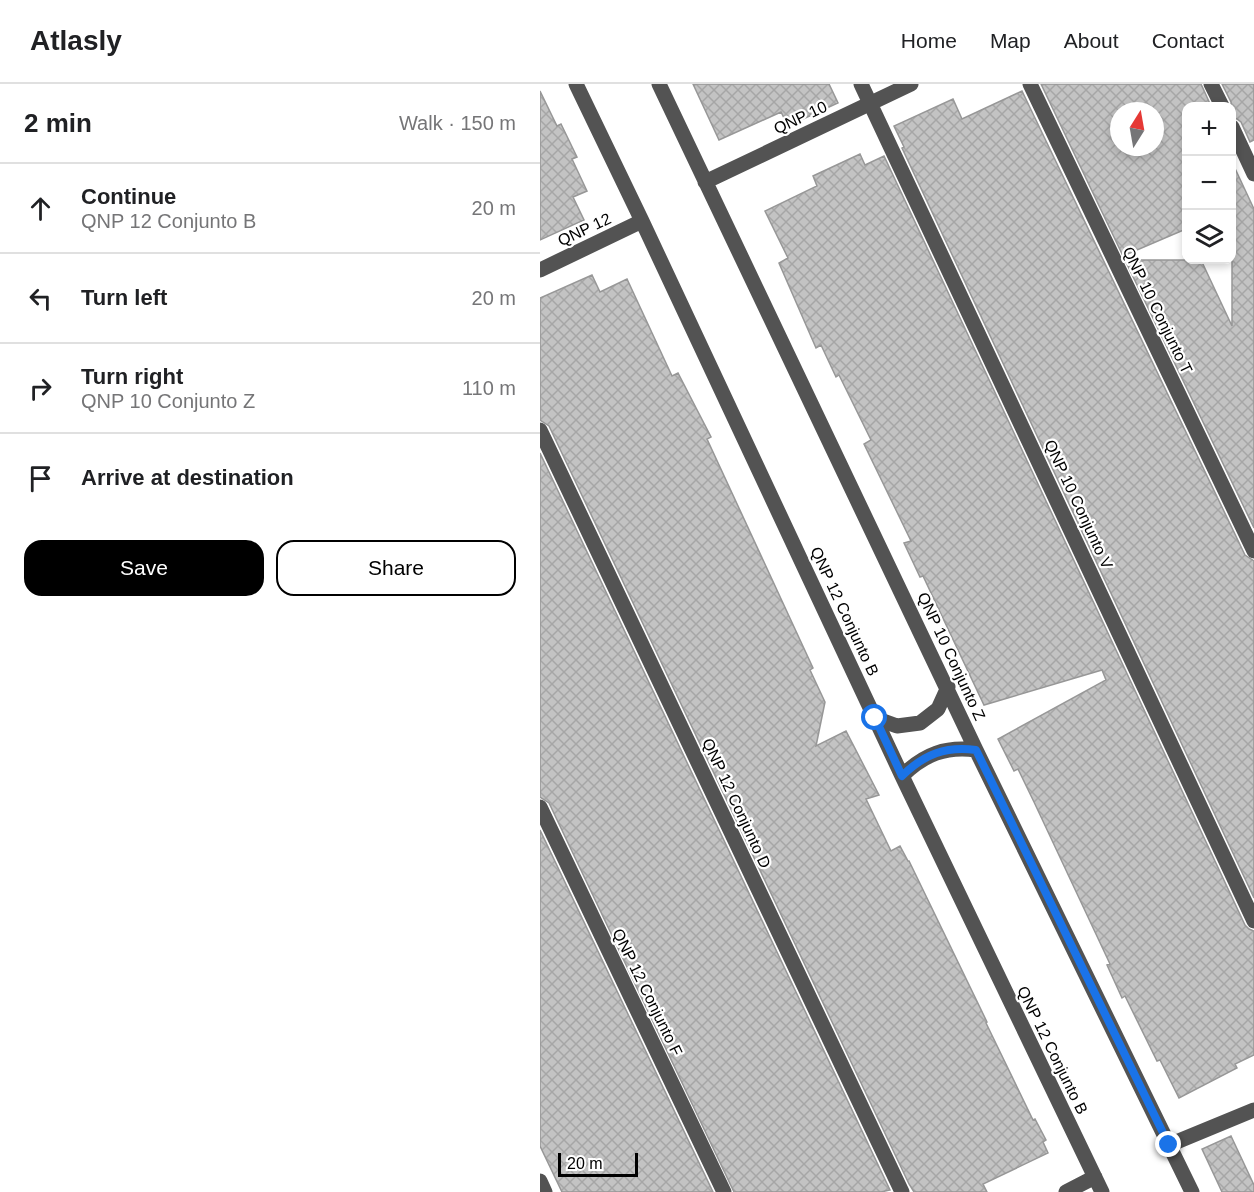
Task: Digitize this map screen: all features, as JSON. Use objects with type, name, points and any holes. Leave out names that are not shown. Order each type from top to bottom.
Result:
[{"type":"street","name":"QNP 12 Conjunto B","points":[[576,84],[902,776],[1102,1192]]},
{"type":"street","name":"QNP 10 Conjunto Z","points":[[659,84],[976,750],[1192,1192]]},
{"type":"street","name":"QNP 10 Conjunto V","points":[[861,84],[1254,921]]},
{"type":"street","name":"QNP 10","points":[[705,182],[911,84]]},
{"type":"street","name":"QNP 10 Conjunto T","points":[[1030,84],[1254,551]]},
{"type":"street","points":[[1211,84],[1220,102]]},
{"type":"street","points":[[1236,136],[1254,174]]},
{"type":"street","name":"QNP 12","points":[[540,270],[642,221]]},
{"type":"street","name":"QNP 12 Conjunto D","points":[[540,430],[902,1192]]},
{"type":"street","points":[[875,718],[897,726],[920,723],[938,709],[948,687]]},
{"type":"street","points":[[902,776],[921,760],[943,750],[960,748],[976,750]]},
{"type":"street","name":"QNP 12 Conjunto F","points":[[540,807],[724,1192]]},
{"type":"street","points":[[1169,1145],[1254,1110]]},
{"type":"street","points":[[1066,1192],[1095,1178]]},
{"type":"street","points":[[540,1181],[545,1192]]},
{"type":"building","points":[[693,84],[829,84],[838,103],[788,126],[781,112],[719,140]]},
{"type":"building","points":[[1041,84],[1201,84],[1209,102],[1182,102],[1182,231],[1123,256]]},
{"type":"building","points":[[1222,84],[1254,84],[1254,140],[1250,142],[1241,122],[1236,119],[1236,102],[1231,102]]},
{"type":"building","points":[[540,91],[557,126],[561,124],[577,157],[572,159],[587,191],[573,197],[584,220],[540,240]]},
{"type":"building","points":[[1022,91],[1245,555],[1254,561],[1254,898],[902,148],[904,147],[894,126],[953,99],[962,119]]},
{"type":"building","points":[[860,154],[865,165],[884,156],[1245,925],[1254,931],[1254,1055],[1235,1064],[1237,1068],[1179,1098],[1160,1060],[1157,1061],[1125,996],[1122,998],[1107,965],[1110,964],[1034,802],[1018,769],[1014,771],[998,739],[1106,680],[1102,670],[984,705],[923,576],[920,577],[904,543],[911,541],[864,444],[871,440],[839,375],[836,377],[821,345],[816,348],[779,263],[788,258],[765,211],[817,186],[813,176]]},
{"type":"building","points":[[1236,171],[1254,209],[1254,528],[1125,260],[1182,260],[1182,264],[1203,264],[1232,326],[1232,264],[1236,264]]},
{"type":"building","points":[[592,275],[600,292],[627,279],[672,376],[678,373],[711,437],[707,439],[813,668],[810,670],[825,702],[816,746],[846,731],[879,795],[866,799],[891,851],[900,846],[909,861],[1033,1120],[1035,1119],[1046,1140],[1043,1142],[1048,1153],[983,1184],[987,1192],[914,1192],[909,1184],[549,426],[540,420],[540,298]]},
{"type":"building","points":[[540,453],[890,1190],[881,1192],[734,1192],[549,803],[540,797]]},
{"type":"building","points":[[540,830],[713,1192],[562,1192],[540,1146]]},
{"type":"building","points":[[1231,1136],[1254,1185],[1254,1192],[1222,1192],[1202,1149]]},
{"type":"route","points":[[875,718],[902,776],[928,755],[960,748],[976,750],[1169,1145]]}]
